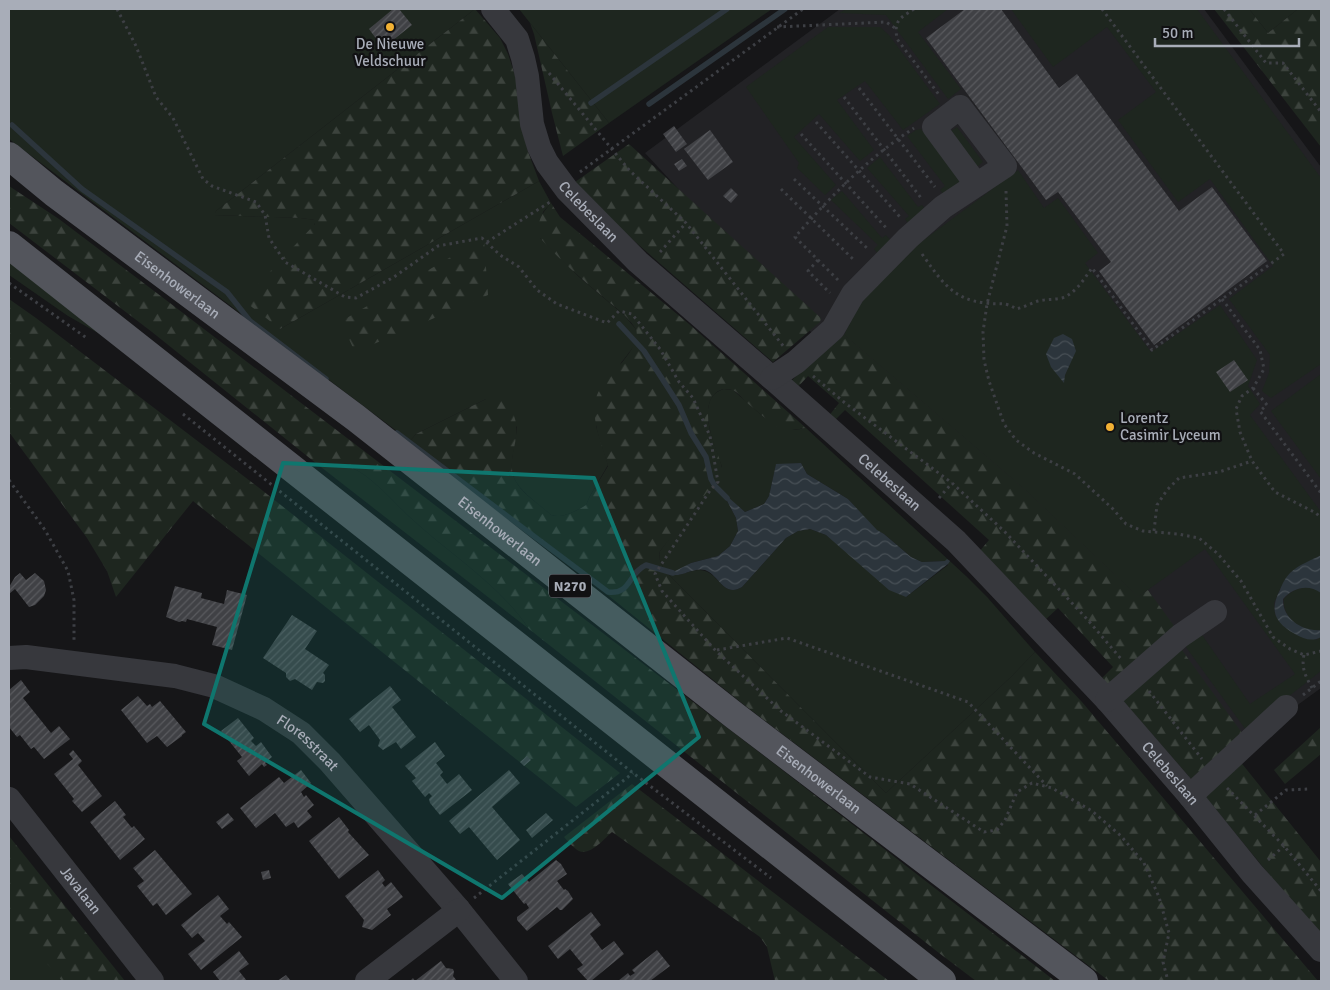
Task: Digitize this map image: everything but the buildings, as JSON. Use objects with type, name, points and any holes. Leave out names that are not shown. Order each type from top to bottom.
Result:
[{"type":"main road","name":"Eisenhowerlaan","points":[[9,156],[54,193],[356,418],[735,716],[1084,981]]},
{"type":"main road","points":[[9,245],[942,981]]},
{"type":"street","name":"Celebeslaan","points":[[493,9],[517,39],[524,58],[532,124],[539,146],[547,163],[567,190],[645,269],[772,378],[956,542],[1107,700],[1190,796],[1252,873],[1321,950]]},
{"type":"street","points":[[772,378],[796,362],[833,329],[849,301],[876,270],[908,239],[941,210],[976,184],[1005,166],[960,106],[943,120],[976,184]]},
{"type":"street","points":[[1107,700],[1180,636],[1215,612]]},
{"type":"street","name":"Floresstraat","points":[[9,658],[26,657],[74,662],[175,676],[214,686],[264,709],[301,733],[330,762],[459,910],[516,981]]},
{"type":"street","points":[[1190,796],[1286,707]]},
{"type":"street","name":"Javalaan","points":[[9,799],[152,981]]},
{"type":"street","points":[[367,981],[459,910]]},
{"type":"path","points":[[117,9],[136,46],[156,97],[173,118],[203,179],[212,186],[256,202],[265,215],[269,238],[285,262],[345,297],[356,298],[394,277],[438,246],[482,238],[500,255],[519,267],[537,290],[557,304],[607,323],[620,311],[632,314],[660,349],[678,382],[693,398],[710,436],[718,482],[711,489],[655,574],[662,591],[716,650],[781,711],[870,777],[910,784],[984,832],[997,830],[1004,820],[1017,792],[1032,783],[1052,788],[1092,811],[1121,836],[1144,863],[1159,897],[1168,933],[1163,962],[1168,981]]},
{"type":"path","points":[[487,242],[567,190],[572,178],[803,9]]},
{"type":"path","points":[[849,301],[818,260],[795,237],[822,206],[884,149],[920,124],[943,120],[897,39],[895,28],[898,20],[914,9]]},
{"type":"path","points":[[801,134],[846,183],[921,252],[943,283],[952,291],[971,300],[987,304],[1010,304],[1016,309],[1026,307],[1037,301],[1061,298],[1077,288],[1092,268],[1152,350],[1284,254],[1102,9]]},
{"type":"path","points":[[1224,9],[1266,63],[1283,63],[1321,112]]},
{"type":"path","points":[[777,27],[886,22],[895,28]]},
{"type":"path","points":[[545,67],[630,171],[686,223],[796,362],[845,403],[952,482],[1004,531],[1087,619],[1135,675],[1213,774],[1284,846],[1321,891]]},
{"type":"path","points":[[859,88],[898,138],[941,210]]},
{"type":"path","points":[[844,97],[884,149],[941,210]]},
{"type":"path","points":[[816,122],[859,171],[908,239]]},
{"type":"path","points":[[996,172],[1006,192],[1007,226],[987,304],[983,332],[984,360],[997,408],[1004,424],[1016,440],[1034,453],[1075,474],[1113,509],[1126,524],[1143,531],[1199,538],[1218,554],[1241,581],[1273,637],[1290,649],[1304,655],[1321,650]]},
{"type":"path","points":[[794,179],[822,206],[876,270]]},
{"type":"path","points":[[782,189],[811,218],[876,270]]},
{"type":"path","points":[[645,269],[686,223]]},
{"type":"path","points":[[818,260],[808,271],[849,301]]},
{"type":"path","points":[[9,283],[95,344]]},
{"type":"path","points":[[1222,299],[1260,350],[1264,369],[1253,388],[1242,396],[1236,409],[1240,432],[1252,461],[1275,492],[1316,513],[1321,518]]},
{"type":"path","points":[[1253,388],[1267,405],[1260,411],[1321,493]]},
{"type":"path","points":[[181,413],[633,773],[775,881]]},
{"type":"path","points":[[1154,532],[1157,505],[1166,490],[1179,478],[1219,472],[1252,461]]},
{"type":"path","points":[[9,480],[45,530],[68,571],[74,600],[74,662]]},
{"type":"path","points":[[716,650],[787,638],[968,702],[1047,786]]},
{"type":"path","points":[[1304,655],[1302,663],[1305,675],[1312,688]]},
{"type":"path","points":[[459,910],[633,773]]},
{"type":"path","points":[[1254,815],[1286,790],[1308,789]]},
{"type":"highlighted area","points":[[283,463],[594,478],[699,737],[502,898],[204,724]]},
{"type":"shaded area","name":"Lorentz Casimir Lyceum","points":[[840,9],[1204,9],[1321,167],[1321,688],[1299,704],[1221,774],[645,153]]},
{"type":"green space","points":[[9,9],[475,9],[216,211],[215,215],[316,220],[280,329],[539,181],[551,203],[543,212],[540,238],[578,276],[624,315],[638,334],[635,345],[621,363],[596,426],[608,465],[586,505],[564,515],[551,515],[520,488],[512,472],[517,427],[486,399],[416,434],[410,441],[9,139]]},
{"type":"green space","points":[[475,9],[500,38],[508,54],[515,75],[527,149],[539,181],[280,329],[243,300],[315,224],[315,220],[214,215],[216,211]]},
{"type":"green space","points":[[519,9],[772,9],[609,123]]},
{"type":"green space","points":[[846,9],[948,9],[918,32],[961,89],[948,99],[886,15],[839,13]]},
{"type":"green space","points":[[1011,9],[1197,9],[1321,178],[1321,364],[1271,398],[1262,391],[1269,373],[1270,355],[1229,299],[1273,266],[1210,179],[1178,202],[1118,120],[1156,92],[1107,27],[1053,67]]},
{"type":"green space","points":[[1214,9],[1249,9],[1268,33],[1298,9],[1321,9],[1321,147]]},
{"type":"green space","points":[[1249,9],[1298,9],[1268,33]]},
{"type":"green space","points":[[530,23],[609,123],[563,156],[534,34]]},
{"type":"green space","points":[[828,27],[880,27],[889,35],[940,104],[903,130],[865,81],[837,100],[874,150],[860,161],[819,114],[794,137],[836,185],[825,195],[797,168],[799,163],[746,87]]},
{"type":"green space","points":[[957,127],[983,162],[974,169],[948,133]]},
{"type":"green space","points":[[921,129],[959,178],[959,184],[946,197],[940,190],[945,186],[907,136]]},
{"type":"green space","points":[[629,144],[821,318],[820,322],[773,362],[601,212],[575,182]]},
{"type":"green space","points":[[880,157],[918,207],[922,205],[927,211],[909,225],[905,219],[909,216],[867,168]]},
{"type":"green space","points":[[1018,170],[1044,208],[1058,198],[1098,253],[1085,263],[1151,352],[1220,305],[1257,360],[1248,386],[1260,404],[1250,415],[1321,512],[1321,555],[1291,572],[1281,587],[1274,603],[1275,615],[1316,640],[1321,637],[1321,671],[1246,730],[1183,643],[1200,632],[1250,704],[1295,674],[1205,549],[1138,597],[1024,489],[844,335],[862,300],[921,242]],"holes":[[[1054,338],[1070,364],[1063,382]]]},
{"type":"green space","points":[[9,186],[59,219],[166,300],[777,766],[1055,981],[976,981],[939,953],[529,629],[504,598],[427,532],[369,478],[350,467],[317,464],[152,332],[9,223]]},
{"type":"green space","points":[[842,191],[882,238],[886,235],[892,242],[878,254],[874,249],[878,245],[831,200]]},
{"type":"green space","points":[[551,203],[560,217],[689,324],[806,428],[790,430],[780,428],[762,416],[734,391],[722,389],[714,394],[708,407],[708,420],[723,472],[660,551],[659,556],[662,566],[680,586],[886,793],[1011,677],[1035,652],[1082,702],[1318,981],[1109,981],[743,704],[578,571],[410,441],[416,434],[486,399],[496,396],[507,405],[515,418],[516,436],[512,471],[515,480],[522,490],[551,515],[555,516],[569,514],[586,505],[608,466],[595,421],[594,412],[597,395],[630,352],[637,335],[632,323],[624,315],[570,268],[540,238],[538,228],[540,219]]},
{"type":"green space","points":[[484,240],[488,295],[355,352],[342,324],[345,319],[478,241]]},
{"type":"green space","points":[[9,256],[126,349],[68,316],[9,275]]},
{"type":"green space","points":[[9,299],[258,487],[620,773],[576,807],[193,501],[116,597],[107,571],[87,538],[9,432]]},
{"type":"green space","points":[[844,335],[1024,489],[1138,597],[1148,590],[1177,630],[1107,685],[1101,679],[1113,667],[1058,608],[1045,620],[978,553],[989,540],[845,410],[833,422],[828,417],[839,403],[808,376],[795,390],[789,383]]},
{"type":"green space","points":[[1321,374],[1321,479],[1271,411]]},
{"type":"green space","points":[[724,389],[733,390],[765,418],[794,430],[806,428],[966,576],[988,598],[1035,652],[1011,677],[886,793],[662,566],[659,556],[660,551],[722,467],[711,436],[709,424],[708,412],[710,402],[715,394]],"holes":[[[801,463],[807,474],[848,499],[877,531],[884,534],[911,557],[922,562],[945,561],[948,565],[906,597],[826,535],[810,529],[798,531],[786,538],[742,587],[736,590],[726,588],[710,573],[701,570],[673,575],[691,563],[718,556],[730,546],[738,531],[736,518],[726,499],[728,498],[745,512],[764,504],[769,496],[776,465]]]},
{"type":"green space","points":[[317,464],[350,467],[369,478],[427,532],[504,598],[529,629]]},
{"type":"green space","points":[[1308,587],[1317,589],[1321,593],[1321,630],[1307,629],[1295,623],[1286,613],[1284,599],[1298,589]]},
{"type":"green space","points":[[1179,646],[1245,737],[1193,781],[1118,695]]},
{"type":"green space","points":[[1321,727],[1321,754],[1285,784],[1274,770]]},
{"type":"green space","points":[[1239,760],[1321,862],[1321,938],[1204,795]]},
{"type":"green space","points":[[632,784],[889,981],[775,981],[767,947],[760,937],[612,832],[597,846],[583,852],[575,848],[564,837]]},
{"type":"green space","points":[[9,836],[125,981],[62,981],[9,919]]},
{"type":"green space","points":[[9,895],[78,981],[9,981]]},
{"type":"water","points":[[1063,334],[1072,339],[1076,351],[1065,375],[1064,383],[1051,367],[1046,354],[1054,338]]},
{"type":"water","points":[[801,463],[807,474],[848,499],[877,530],[911,557],[922,562],[945,561],[947,559],[950,561],[948,564],[906,597],[889,590],[826,535],[810,529],[798,531],[786,538],[742,587],[736,590],[726,588],[710,573],[701,569],[673,575],[673,572],[691,563],[718,556],[730,546],[738,531],[736,518],[726,499],[728,497],[745,512],[764,504],[769,496],[776,464]]},
{"type":"water","points":[[1321,555],[1321,593],[1311,588],[1301,588],[1291,592],[1283,599],[1286,613],[1295,623],[1307,629],[1321,630],[1321,637],[1308,639],[1288,630],[1279,621],[1276,616],[1275,604],[1282,585],[1290,573]]},
{"type":"waterway","points":[[591,103],[727,9]]},
{"type":"waterway","points":[[649,104],[785,9]]},
{"type":"waterway","points":[[12,125],[82,189],[227,292],[250,321],[326,379]]},
{"type":"waterway","points":[[619,324],[644,351],[679,405],[691,433],[706,457],[711,479],[727,498]]},
{"type":"waterway","points":[[397,433],[608,592],[621,590],[646,565],[673,573]]},
{"type":"place","name":"De Nieuwe Veldschuur","points":[[390,27]]},
{"type":"place","name":"Lorentz Casimir Lyceum","points":[[1110,427]]}]
